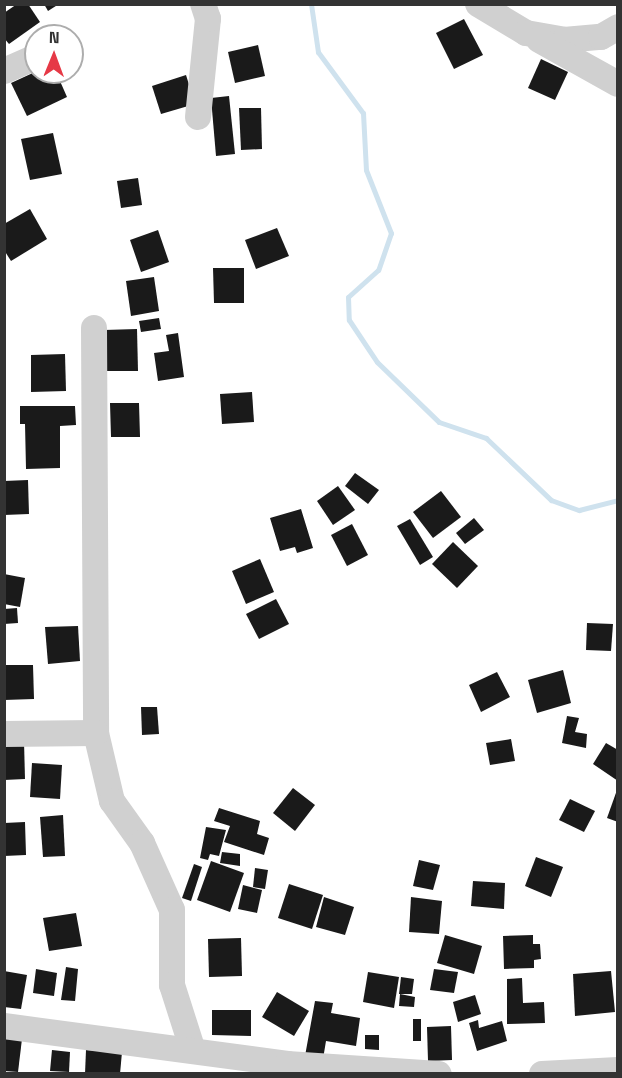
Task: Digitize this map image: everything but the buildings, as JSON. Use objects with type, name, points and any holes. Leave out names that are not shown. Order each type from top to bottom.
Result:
[{"type":"street","points":[[198,117],[208,19],[203,4]]},
{"type":"street","points":[[478,4],[618,84]]},
{"type":"street","points":[[526,33],[564,40],[601,37],[618,27]]},
{"type":"street","points":[[4,71],[24,62]]},
{"type":"street","points":[[94,328],[96,733],[112,801],[142,843],[172,910],[172,984],[193,1051]]},
{"type":"street","points":[[4,734],[96,733]]},
{"type":"street","points":[[4,1026],[287,1064],[439,1074]]},
{"type":"street","points":[[542,1074],[618,1070]]},
{"type":"waterway","points":[[311,4],[318,52],[363,113],[366,170],[391,233],[378,270],[348,297],[349,320],[377,362],[439,422],[486,438],[551,500],[579,510],[618,500]]}]
